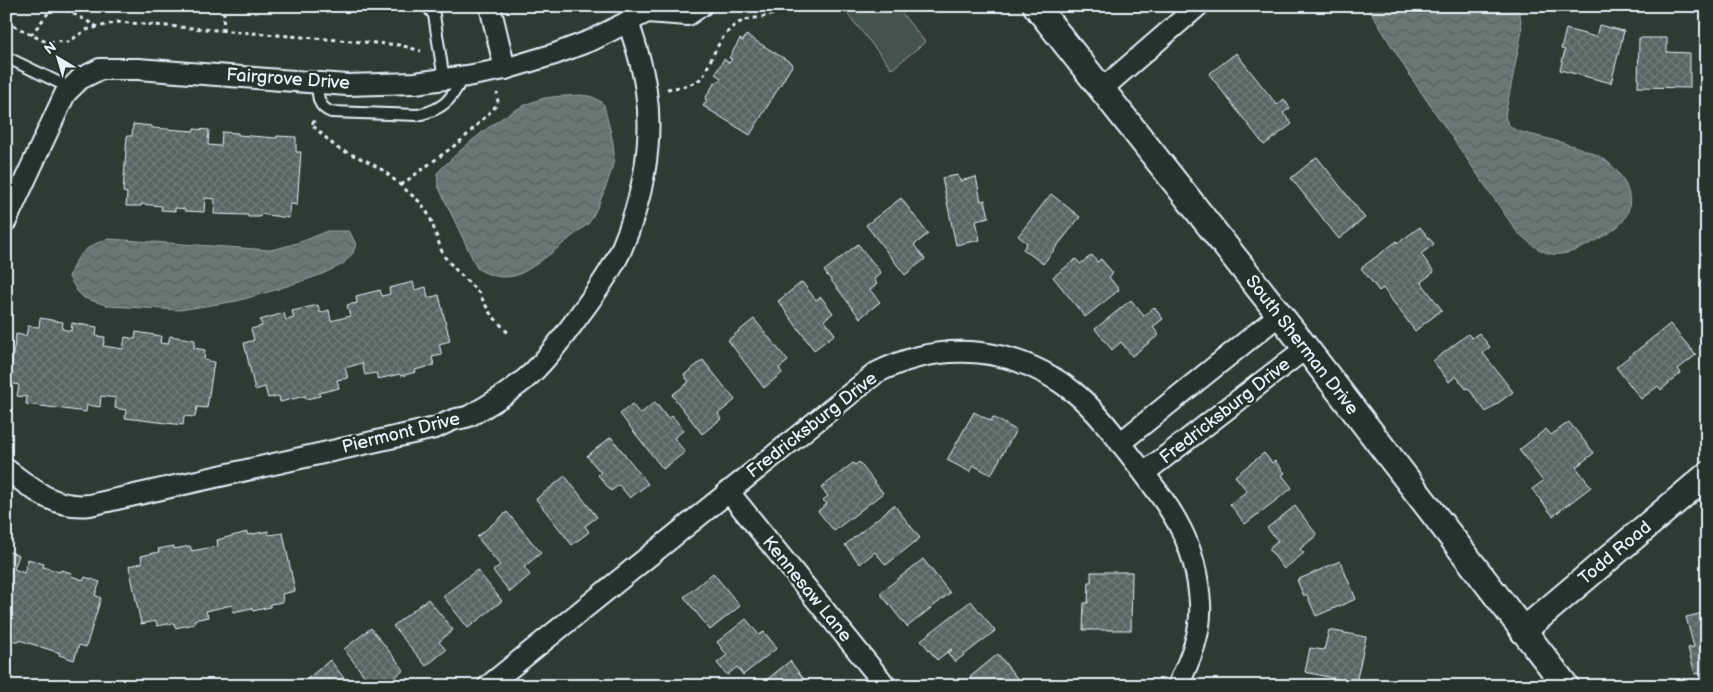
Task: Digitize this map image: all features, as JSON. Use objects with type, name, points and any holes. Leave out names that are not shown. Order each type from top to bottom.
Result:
[{"type":"street","points":[[490,6],[504,69]]},
{"type":"street","name":"Fairgrove Drive","points":[[6,222],[65,94],[80,79],[100,69],[138,69],[372,85],[415,83],[504,69],[555,54],[592,40],[649,9],[688,14],[701,6]]},
{"type":"street","name":"South Sherman Drive","points":[[1036,6],[1306,348],[1566,686]]},
{"type":"street","points":[[1102,89],[1198,6]]},
{"type":"street","name":"Piermont Drive","points":[[6,469],[44,497],[73,506],[90,505],[435,428],[471,415],[494,402],[529,375],[558,344],[594,295],[620,251],[639,198],[648,132],[646,91],[638,50],[628,22]]},
{"type":"street","points":[[1120,443],[1279,315]]},
{"type":"street","name":"Fredricksburg Drive","points":[[1144,473],[1306,348]]},
{"type":"street","name":"Fredricksburg Drive","points":[[488,686],[876,373],[925,355],[960,352],[1004,356],[1035,368],[1057,380],[1076,394],[1120,443],[1167,504],[1189,545],[1195,564],[1200,603],[1197,636],[1193,653],[1178,686]]},
{"type":"street","name":"Todd Road","points":[[1523,631],[1707,475]]},
{"type":"street","name":"Kennesaw Lane","points":[[728,491],[886,686]]},
{"type":"lane","points":[[317,82],[318,100],[324,110],[331,112],[418,115],[428,113],[444,104],[453,96],[453,78],[441,57],[434,16],[428,6]]},
{"type":"lane","points":[[6,57],[70,88]]},
{"type":"path","points":[[31,35],[49,12],[59,6],[98,27]]},
{"type":"path","points":[[646,91],[686,87],[697,81],[703,77],[723,36],[734,25],[748,19],[780,13],[791,6]]},
{"type":"path","points":[[223,31],[224,12]]},
{"type":"path","points":[[6,22],[44,41],[68,42],[86,30],[118,22],[400,45],[441,57]]},
{"type":"path","points":[[401,185],[462,140],[485,117],[498,103],[496,89]]},
{"type":"path","points":[[324,110],[311,124],[338,148],[384,171],[421,203],[430,217],[443,255],[479,293],[490,313],[509,334]]},
{"type":"shaded area","points":[[841,6],[896,6],[925,42],[892,69]]},
{"type":"water","points":[[1367,6],[1517,6],[1522,30],[1505,116],[1507,121],[1511,127],[1518,131],[1586,151],[1597,155],[1612,165],[1623,179],[1629,196],[1628,213],[1623,221],[1614,230],[1569,253],[1547,253],[1537,248],[1517,232],[1412,79]]},
{"type":"water","points":[[580,95],[593,97],[604,105],[614,149],[608,180],[591,219],[588,224],[551,253],[522,273],[514,276],[494,276],[477,268],[438,186],[437,173],[473,140],[516,110],[545,98]]},
{"type":"water","points":[[327,231],[349,231],[356,244],[353,253],[343,264],[320,275],[237,301],[180,310],[109,306],[84,298],[77,291],[69,277],[75,263],[83,252],[94,244],[109,239],[270,250],[285,247]]},
{"type":"building","points":[[1599,25],[1624,31],[1611,83],[1560,70],[1565,50],[1561,49],[1566,29],[1596,37]]},
{"type":"building","points":[[746,35],[793,64],[750,135],[703,106],[715,82],[717,83],[721,78],[715,74],[724,59],[729,63],[732,59],[729,58],[740,39],[743,41]]},
{"type":"building","points":[[1639,38],[1667,38],[1667,52],[1690,53],[1690,88],[1638,87]]},
{"type":"building","points":[[1236,53],[1277,105],[1284,99],[1290,108],[1283,113],[1292,124],[1264,145],[1209,74]]},
{"type":"building","points":[[133,124],[152,126],[152,128],[194,131],[194,129],[209,130],[208,145],[221,146],[222,132],[277,138],[277,136],[296,137],[296,152],[301,152],[297,205],[290,204],[289,218],[260,214],[260,217],[248,217],[248,215],[214,214],[215,199],[205,198],[204,212],[185,211],[185,209],[175,208],[175,211],[161,210],[162,206],[141,204],[141,206],[126,206],[127,193],[123,192],[127,136],[132,136]]},
{"type":"building","points":[[1317,157],[1365,218],[1339,239],[1291,178]]},
{"type":"building","points":[[958,175],[960,181],[976,177],[981,201],[985,200],[989,217],[976,220],[980,240],[956,245],[942,178]]},
{"type":"building","points":[[1051,194],[1080,217],[1043,264],[1023,249],[1027,243],[1018,236]]},
{"type":"building","points":[[901,198],[928,234],[914,245],[925,259],[905,275],[866,225]]},
{"type":"building","points":[[1420,227],[1434,244],[1421,254],[1434,272],[1421,282],[1442,310],[1415,331],[1383,288],[1379,291],[1361,268],[1397,241],[1398,243]]},
{"type":"building","points":[[858,244],[881,273],[874,279],[877,284],[870,290],[880,302],[860,318],[824,271]]},
{"type":"building","points":[[1092,255],[1097,262],[1101,259],[1113,273],[1109,277],[1119,290],[1085,317],[1053,277],[1076,259],[1080,264]]},
{"type":"building","points":[[413,282],[415,290],[426,287],[428,298],[439,295],[450,341],[439,344],[442,355],[432,357],[434,365],[401,376],[400,374],[378,379],[376,373],[365,375],[362,363],[345,368],[348,378],[337,380],[339,388],[319,393],[320,396],[306,399],[305,396],[280,402],[279,396],[268,398],[265,387],[255,390],[244,343],[254,340],[251,329],[262,326],[260,320],[284,313],[286,320],[294,318],[292,311],[318,305],[320,313],[329,310],[331,321],[350,316],[347,305],[357,303],[356,296],[380,290],[382,296],[390,294],[389,288]]},
{"type":"building","points":[[802,282],[816,300],[821,297],[833,313],[824,320],[835,334],[814,350],[778,301]]},
{"type":"building","points":[[1131,300],[1144,316],[1154,307],[1163,319],[1153,327],[1159,335],[1132,356],[1121,342],[1112,350],[1095,329]]},
{"type":"building","points":[[40,318],[63,322],[62,329],[71,331],[72,323],[97,327],[96,336],[105,337],[103,346],[123,349],[125,337],[135,339],[136,332],[161,336],[160,343],[168,344],[170,336],[195,340],[194,348],[205,350],[204,360],[214,362],[207,408],[197,407],[195,417],[184,416],[183,425],[125,418],[126,410],[115,408],[116,398],[101,396],[100,407],[87,405],[86,412],[26,404],[27,397],[17,396],[19,385],[9,383],[16,334],[26,336],[28,326],[39,327]]},
{"type":"building","points":[[754,319],[788,361],[779,368],[782,373],[764,388],[728,340]]},
{"type":"building","points":[[1670,324],[1696,355],[1678,369],[1681,373],[1661,390],[1658,386],[1641,399],[1616,367]]},
{"type":"building","points":[[1479,333],[1490,347],[1483,353],[1513,392],[1486,412],[1468,388],[1466,389],[1456,376],[1449,382],[1433,361],[1468,334],[1472,338]]},
{"type":"building","points":[[703,360],[735,400],[718,414],[721,419],[702,434],[672,395],[689,382],[684,375]]},
{"type":"building","points":[[655,402],[668,419],[672,416],[684,430],[674,438],[685,452],[663,469],[620,414],[632,404],[640,414]]},
{"type":"building","points":[[974,412],[991,421],[993,417],[1016,430],[991,475],[973,465],[970,472],[947,460]]},
{"type":"building","points":[[1569,422],[1594,453],[1576,467],[1591,487],[1553,516],[1532,489],[1543,481],[1519,450],[1546,429],[1551,435]]},
{"type":"building","points":[[611,437],[648,484],[630,498],[619,485],[611,491],[598,475],[601,473],[587,456]]},
{"type":"building","points":[[1264,453],[1272,463],[1275,461],[1285,473],[1282,475],[1292,488],[1245,524],[1230,504],[1247,491],[1235,476]]},
{"type":"building","points":[[859,462],[883,493],[834,531],[818,511],[827,504],[823,500],[828,496],[821,488],[853,463],[855,465]]},
{"type":"building","points":[[565,476],[597,517],[585,526],[589,532],[572,545],[536,499]]},
{"type":"building","points":[[894,505],[920,538],[886,565],[875,552],[860,564],[845,545]]},
{"type":"building","points":[[1295,506],[1317,535],[1300,549],[1304,553],[1284,569],[1269,549],[1278,541],[1267,528]]},
{"type":"building","points":[[507,512],[541,553],[524,567],[530,575],[510,592],[493,571],[500,565],[477,537]]},
{"type":"building","points":[[268,531],[269,535],[283,533],[295,591],[282,594],[283,602],[270,604],[270,607],[253,611],[252,608],[233,612],[232,605],[206,611],[208,617],[194,620],[195,624],[175,628],[174,623],[157,626],[156,621],[141,624],[129,566],[142,563],[141,556],[159,552],[158,549],[174,546],[174,549],[190,546],[192,551],[218,546],[217,540],[247,532],[248,535]]},
{"type":"building","points":[[6,551],[19,555],[14,569],[24,573],[28,559],[44,564],[43,567],[72,573],[71,576],[84,580],[85,577],[100,582],[95,595],[101,598],[86,647],[79,645],[74,660],[59,655],[60,653],[19,640],[19,642],[6,638]]},
{"type":"building","points":[[923,559],[950,593],[907,627],[880,593]]},
{"type":"building","points":[[1340,561],[1356,599],[1316,616],[1307,595],[1304,596],[1297,580]]},
{"type":"building","points":[[477,570],[502,601],[468,628],[443,596]]},
{"type":"building","points":[[1091,572],[1132,572],[1131,630],[1083,630],[1084,603],[1088,603]]},
{"type":"building","points":[[713,573],[740,606],[710,630],[684,597]]},
{"type":"building","points":[[428,599],[453,630],[439,642],[446,650],[426,666],[393,626]]},
{"type":"building","points":[[971,601],[995,631],[955,662],[948,653],[951,649],[937,660],[921,640]]},
{"type":"building","points":[[1707,612],[1707,686],[1704,686],[1701,673],[1695,674],[1688,648],[1694,647],[1686,617]]},
{"type":"building","points":[[746,619],[759,635],[764,632],[777,648],[743,675],[737,667],[727,675],[717,663],[727,655],[717,642]]},
{"type":"building","points":[[371,628],[404,670],[395,677],[399,682],[394,686],[372,686],[344,649]]},
{"type":"building","points":[[1329,630],[1366,637],[1356,683],[1305,672],[1310,648],[1324,650]]},
{"type":"building","points":[[998,654],[1020,682],[1015,686],[974,686],[976,685],[970,677]]},
{"type":"building","points":[[330,660],[350,686],[300,685]]},
{"type":"building","points":[[790,661],[809,686],[760,686],[760,685]]}]
